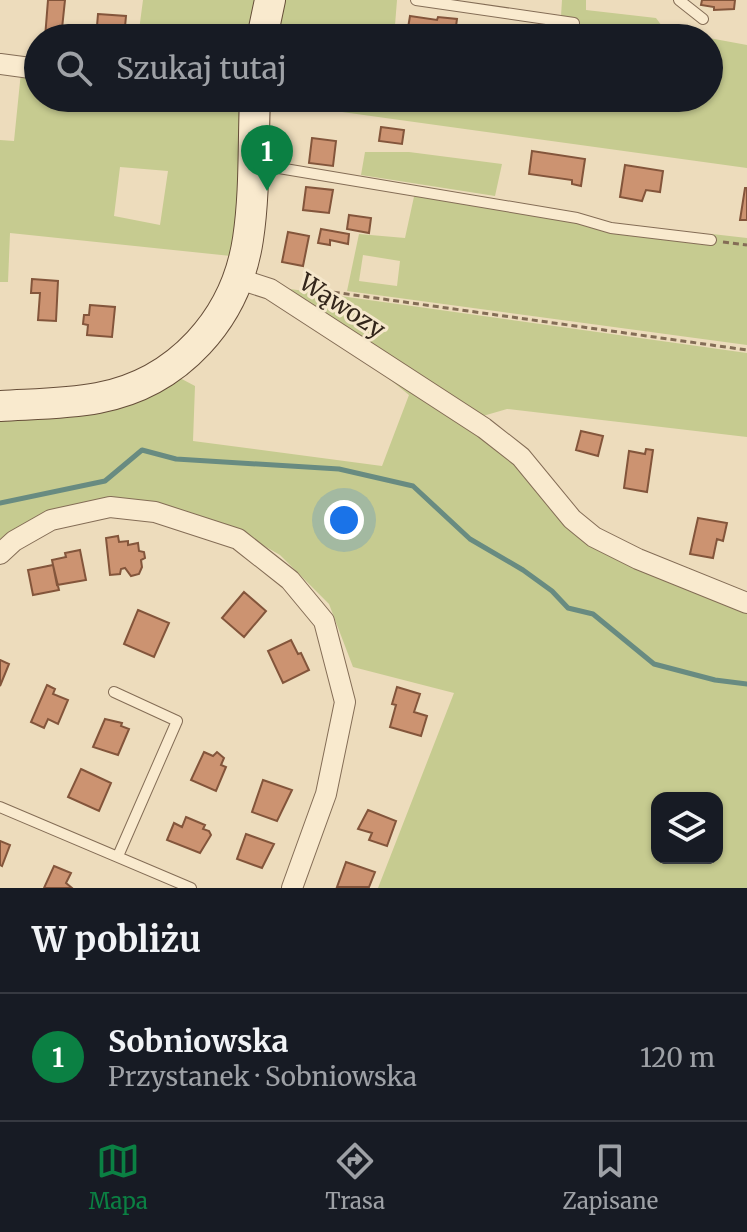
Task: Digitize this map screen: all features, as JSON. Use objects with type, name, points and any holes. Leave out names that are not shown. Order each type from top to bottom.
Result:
[{"type":"street","points":[[265,24],[270,0]]},
{"type":"street","points":[[0,64],[24,67]]},
{"type":"street","points":[[0,406],[99,398],[159,376],[187,357],[213,327],[239,279],[248,239],[255,112]]},
{"type":"street","name":"Wąwozy","points":[[239,279],[270,289],[484,428],[521,457],[572,519],[594,537],[638,559],[747,603]]},
{"type":"street","points":[[0,554],[14,541],[51,520],[110,507],[155,512],[238,539],[290,580],[324,621],[345,702],[326,794],[292,888]]},
{"type":"lane","points":[[416,0],[574,23]]},
{"type":"lane","points":[[679,0],[703,19]]},
{"type":"lane","points":[[253,164],[561,215],[611,228],[711,240]]},
{"type":"lane","points":[[114,692],[177,721],[118,856]]},
{"type":"lane","points":[[0,807],[191,888]]},
{"type":"path","points":[[711,240],[747,245]]},
{"type":"path","points":[[270,289],[275,285],[285,285],[747,350]]},
{"type":"green space","points":[[143,0],[257,0],[253,24],[140,24]]},
{"type":"green space","points":[[285,0],[397,0],[395,24],[279,24]]},
{"type":"green space","points":[[562,0],[586,0],[586,10],[656,18],[660,24],[577,24],[578,19],[561,16]]},
{"type":"green space","points":[[723,41],[747,45],[747,168],[342,112],[723,112]]},
{"type":"green space","points":[[21,72],[24,72],[24,112],[243,112],[245,180],[231,256],[10,233],[8,282],[0,282],[0,140],[14,141]],"holes":[[[120,167],[168,171],[160,225],[114,216]]]},
{"type":"green space","points":[[365,152],[409,152],[502,164],[495,196],[361,175]]},
{"type":"green space","points":[[415,192],[573,221],[603,231],[704,245],[712,234],[747,238],[747,345],[347,291],[359,234],[405,238]],"holes":[[[363,255],[400,261],[397,286],[359,281]]]},
{"type":"green space","points":[[283,288],[747,353],[747,437],[507,409],[476,418]]},
{"type":"green space","points":[[178,377],[195,386],[193,441],[382,466],[409,395],[392,381],[403,385],[506,454],[549,506],[747,604],[747,888],[378,888],[454,693],[353,667],[329,604],[280,555],[233,528],[156,502],[112,499],[0,541],[0,414]]},
{"type":"building","points":[[48,0],[65,0],[62,24],[46,24]]},
{"type":"building","points":[[702,0],[735,0],[734,9],[714,10],[714,7],[701,5]]},
{"type":"building","points":[[98,14],[126,16],[125,24],[97,24]]},
{"type":"building","points":[[410,16],[457,19],[456,24],[409,24]]},
{"type":"building","points":[[381,127],[404,130],[402,144],[379,141]]},
{"type":"building","points":[[312,138],[336,141],[333,166],[309,163]]},
{"type":"building","points":[[532,151],[585,159],[581,186],[572,184],[572,180],[529,174]]},
{"type":"building","points":[[625,165],[663,171],[660,192],[646,190],[642,201],[620,197]]},
{"type":"building","points":[[306,187],[333,190],[329,213],[303,210]]},
{"type":"building","points":[[745,188],[747,220],[740,220]]},
{"type":"building","points":[[349,215],[371,218],[369,233],[347,229]]},
{"type":"building","points":[[321,229],[349,234],[348,244],[330,240],[330,245],[318,243]]},
{"type":"building","points":[[288,232],[309,236],[303,266],[282,262]]},
{"type":"building","points":[[32,279],[58,281],[56,321],[38,320],[40,293],[31,293]]},
{"type":"building","points":[[90,305],[115,307],[112,337],[87,335],[88,325],[83,324],[84,315],[89,315]]},
{"type":"building","points":[[581,431],[603,436],[598,456],[576,450]]},
{"type":"building","points":[[646,449],[653,450],[647,492],[624,488],[629,451],[645,454]]},
{"type":"building","points":[[698,518],[727,523],[723,541],[717,539],[713,558],[690,554]]},
{"type":"building","points":[[118,536],[119,542],[128,541],[128,545],[138,543],[139,551],[144,552],[139,574],[131,576],[125,568],[121,569],[120,574],[110,575],[106,538]]},
{"type":"building","points":[[80,550],[86,580],[57,585],[52,560]]},
{"type":"building","points":[[53,565],[59,590],[33,595],[28,570]]},
{"type":"building","points":[[244,592],[266,611],[244,637],[222,618]]},
{"type":"building","points":[[138,610],[169,623],[154,657],[124,644]]},
{"type":"building","points":[[291,640],[309,670],[283,683],[268,651]]},
{"type":"building","points":[[0,660],[9,664],[0,686]]},
{"type":"building","points":[[47,685],[55,689],[53,694],[68,700],[58,724],[48,719],[44,728],[31,722]]},
{"type":"building","points":[[397,687],[420,694],[414,712],[427,716],[421,736],[390,727]]},
{"type":"building","points":[[105,719],[122,723],[121,726],[129,729],[118,755],[93,747]]},
{"type":"building","points":[[204,752],[213,756],[217,752],[224,758],[221,765],[226,767],[216,791],[191,780]]},
{"type":"building","points":[[81,769],[111,783],[99,811],[68,797]]},
{"type":"building","points":[[263,780],[292,790],[277,821],[252,812]]},
{"type":"building","points":[[368,810],[396,821],[387,846],[369,840],[372,833],[358,829]]},
{"type":"building","points":[[186,817],[205,825],[203,829],[211,835],[200,853],[167,840],[174,823],[182,827]]},
{"type":"building","points":[[246,834],[274,844],[262,868],[237,859]]},
{"type":"building","points":[[0,841],[10,845],[2,866],[0,865]]},
{"type":"building","points":[[346,862],[375,872],[369,887],[337,887]]},
{"type":"building","points":[[54,866],[71,873],[66,883],[72,888],[44,888]]},
{"type":"waterway","points":[[0,503],[105,481],[142,450],[176,459],[339,469],[413,486],[470,539],[523,570],[552,591],[568,608],[593,614],[654,664],[715,680],[747,684]]},
{"type":"place","name":"Sobniowska","points":[[267,191]]}]
